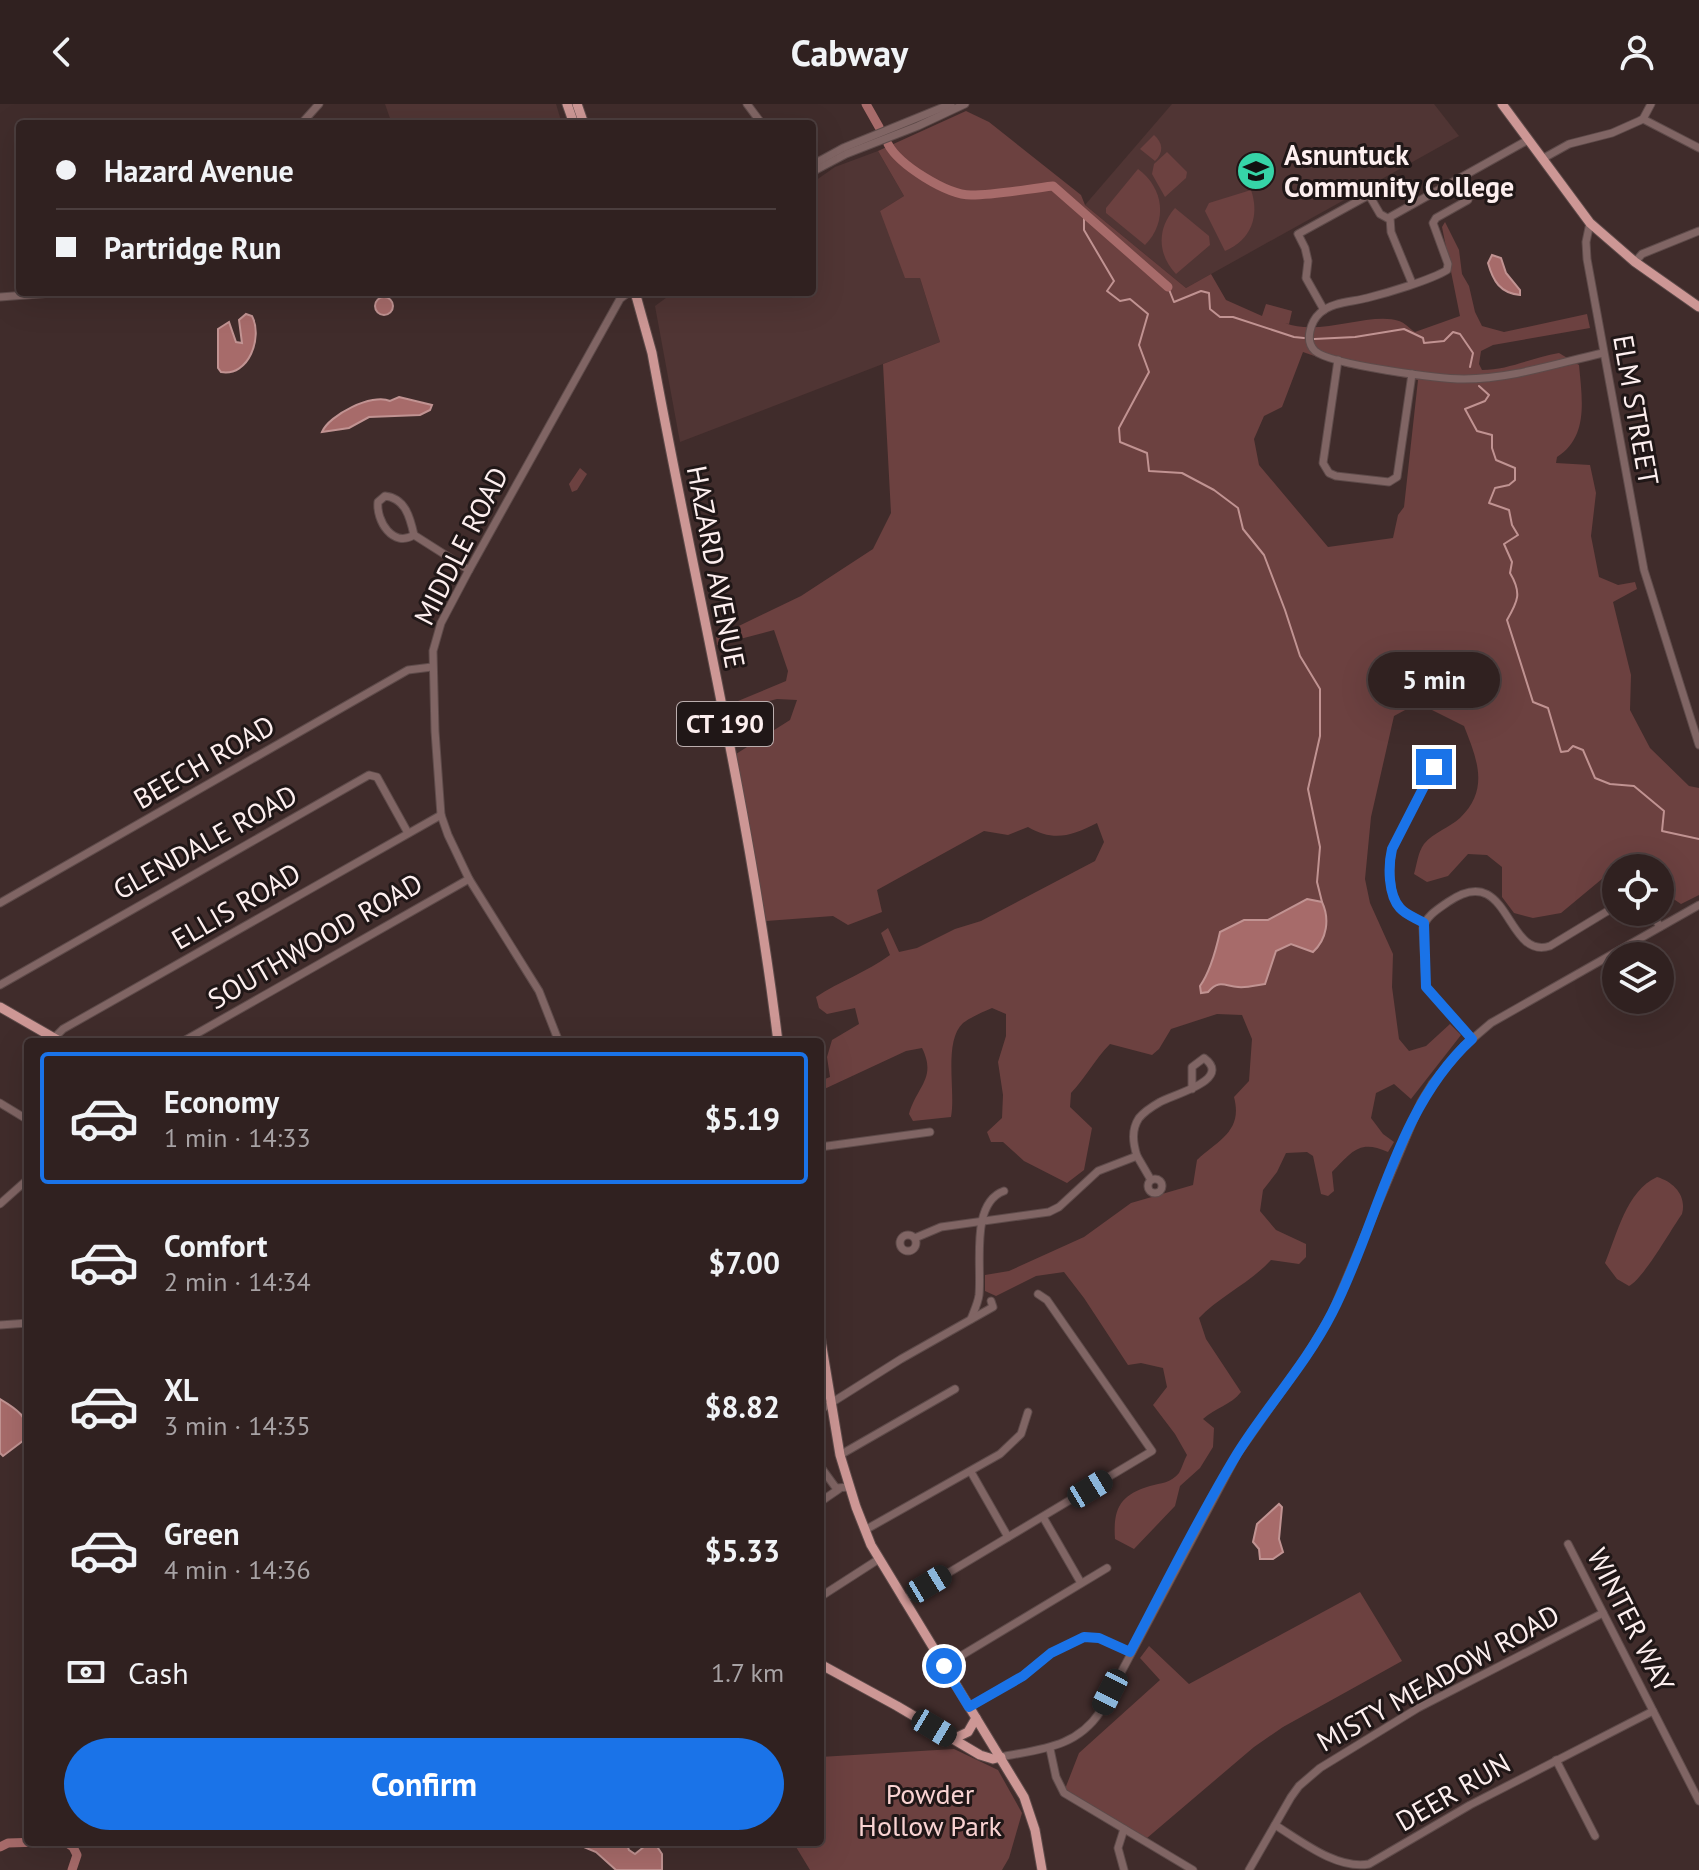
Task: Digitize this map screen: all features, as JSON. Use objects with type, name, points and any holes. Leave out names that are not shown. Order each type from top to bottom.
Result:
[{"type":"main road","points":[[1502,104],[1590,223],[1635,262],[1699,307]]},
{"type":"main road","name":"HAZARD AVENUE","points":[[636,296],[652,353],[735,773],[777,1038]]},
{"type":"main road","points":[[0,1007],[54,1038]]},
{"type":"main road","points":[[824,1362],[844,1488],[879,1559],[1001,1757],[1030,1812],[1042,1870]]},
{"type":"main road","points":[[824,1666],[980,1755],[993,1759],[1001,1757]]},
{"type":"main road","points":[[953,1739],[968,1732],[976,1718]]},
{"type":"street","points":[[305,120],[319,104]]},
{"type":"street","points":[[816,163],[951,104]]},
{"type":"street","points":[[1542,159],[1558,148],[1612,133],[1643,119],[1651,104]]},
{"type":"street","points":[[816,170],[860,145],[918,126],[963,105]]},
{"type":"street","points":[[1643,119],[1699,148]]},
{"type":"street","points":[[1412,283],[1391,232],[1389,219],[1392,214],[1528,140]]},
{"type":"street","points":[[1456,180],[1468,200],[1436,218],[1433,223],[1448,264],[1447,270],[1324,310],[1315,319],[1310,340],[1316,352],[1338,360],[1412,374],[1464,379],[1497,377],[1603,353]]},
{"type":"street","points":[[1324,310],[1306,278],[1308,261],[1298,234],[1369,195],[1380,214],[1389,219]]},
{"type":"street","name":"ELM STREET","points":[[1590,223],[1586,242],[1587,259],[1644,570],[1699,745]]},
{"type":"street","points":[[1635,262],[1642,254],[1699,231]]},
{"type":"street","name":"MIDDLE ROAD","points":[[557,1038],[539,991],[469,879],[441,815],[433,651],[441,623],[469,570],[623,296]]},
{"type":"street","name":"MIDDLE ROAD","points":[[619,304],[630,296]]},
{"type":"street","points":[[1338,360],[1323,463],[1329,473],[1336,476],[1389,482],[1397,477],[1412,374]]},
{"type":"street","points":[[414,535],[401,540],[390,532],[377,513],[380,498],[391,496],[402,504],[414,535],[469,570]]},
{"type":"street","name":"BEECH ROAD","points":[[0,903],[408,670],[432,667]]},
{"type":"street","points":[[1424,923],[1398,906],[1390,864],[1392,849],[1434,767]]},
{"type":"street","name":"GLENDALE ROAD","points":[[0,985],[369,775],[377,777],[408,833]]},
{"type":"street","name":"ELLIS ROAD","points":[[58,1038],[63,1029],[441,815]]},
{"type":"street","name":"SOUTHWOOD ROAD","points":[[189,1038],[469,879]]},
{"type":"street","points":[[1424,923],[1453,899],[1466,893],[1478,893],[1502,907],[1526,944],[1542,949],[1602,916]]},
{"type":"street","points":[[1001,1757],[1050,1749],[1065,1743],[1092,1724],[1238,1453],[1309,1352],[1332,1313],[1421,1102],[1443,1070],[1491,1023],[1699,905]]},
{"type":"street","points":[[1424,923],[1426,987],[1472,1039]]},
{"type":"street","points":[[1151,1180],[1133,1144],[1135,1128],[1140,1118],[1162,1100],[1192,1089]]},
{"type":"street","points":[[0,1103],[24,1118]]},
{"type":"street","points":[[824,1146],[930,1132]]},
{"type":"street","points":[[915,1238],[941,1227],[1049,1212],[1059,1207],[1098,1171],[1137,1156]]},
{"type":"street","points":[[1,1200],[24,1182]]},
{"type":"street","points":[[971,1319],[979,1299],[981,1220],[986,1204],[1004,1191]]},
{"type":"street","points":[[903,1600],[1152,1451],[1047,1300],[1038,1294]]},
{"type":"street","points":[[824,1407],[993,1307],[991,1301]]},
{"type":"street","points":[[0,1325],[24,1323]]},
{"type":"street","points":[[840,1455],[955,1389]]},
{"type":"street","points":[[865,1530],[971,1472],[1007,1448],[1017,1438],[1028,1412]]},
{"type":"street","points":[[824,1470],[844,1488],[824,1500]]},
{"type":"street","points":[[971,1472],[1008,1537]]},
{"type":"street","points":[[1043,1517],[1081,1583]]},
{"type":"street","name":"WINTER WAY","points":[[1568,1544],[1699,1801]]},
{"type":"street","points":[[824,1594],[879,1559]]},
{"type":"street","points":[[944,1666],[1107,1568]]},
{"type":"street","name":"MISTY MEADOW ROAD","points":[[1249,1870],[1299,1786],[1320,1768],[1418,1708],[1603,1613]]},
{"type":"street","points":[[969,1707],[1023,1676],[1051,1653],[1084,1637],[1099,1638],[1130,1652]]},
{"type":"street","name":"DEER RUN","points":[[1275,1825],[1340,1864],[1361,1866],[1379,1860],[1470,1805],[1653,1711]]},
{"type":"street","points":[[1050,1749],[1056,1777],[1064,1793],[1193,1870]]},
{"type":"street","points":[[1556,1760],[1595,1836]]},
{"type":"street","points":[[1124,1829],[1118,1848],[1124,1870]]},
{"type":"shaded area","points":[[385,104],[556,104],[561,120],[391,120]]},
{"type":"shaded area","name":"Asnuntuck Community College","points":[[1172,104],[1434,104],[1459,136],[1186,288],[1085,205]]},
{"type":"shaded area","points":[[878,151],[904,196],[880,211],[920,278],[940,342],[680,442],[655,306],[669,296],[816,296],[816,180],[835,167]]},
{"type":"shaded area","points":[[1492,255],[1501,258],[1506,273],[1520,290],[1520,295],[1507,292],[1495,281],[1488,263]]},
{"type":"shaded area","points":[[384,297],[393,306],[384,315],[375,306]]},
{"type":"shaded area","points":[[246,314],[252,316],[255,325],[251,354],[239,368],[221,372],[218,368],[218,329],[229,322],[236,342],[242,343],[239,320]]},
{"type":"shaded area","points":[[399,397],[432,405],[430,410],[420,415],[369,417],[349,428],[322,432],[333,419],[352,407],[373,400],[390,401]]},
{"type":"shaded area","points":[[1307,899],[1322,902],[1326,915],[1324,935],[1313,952],[1291,944],[1276,951],[1265,984],[1241,987],[1219,984],[1201,993],[1200,986],[1210,968],[1220,932],[1244,920],[1268,920]]},
{"type":"shaded area","points":[[0,1399],[21,1414],[24,1440],[3,1456],[0,1453]]},
{"type":"shaded area","points":[[1279,1504],[1282,1507],[1279,1539],[1283,1552],[1273,1559],[1260,1559],[1259,1549],[1253,1542],[1257,1524]]},
{"type":"shaded area","points":[[582,1846],[628,1846],[635,1854],[645,1846],[657,1846],[662,1854],[662,1870],[616,1870],[596,1852]]},
{"type":"green space","points":[[966,111],[989,122],[1081,195],[1085,205],[1186,288],[1211,274],[1226,300],[1262,316],[1266,304],[1292,311],[1289,324],[1285,323],[1299,327],[1387,319],[1401,322],[1415,332],[1460,316],[1442,227],[1445,222],[1459,250],[1462,274],[1482,326],[1504,332],[1587,314],[1590,328],[1493,345],[1481,351],[1479,364],[1482,370],[1492,369],[1559,353],[1579,365],[1582,404],[1579,428],[1567,449],[1557,457],[1556,463],[1590,465],[1596,493],[1591,536],[1599,577],[1618,585],[1635,582],[1637,589],[1613,602],[1631,675],[1630,710],[1650,748],[1689,786],[1699,788],[1699,895],[1681,904],[1674,899],[1674,854],[1602,854],[1602,879],[1561,913],[1533,918],[1514,913],[1502,897],[1502,867],[1487,855],[1468,854],[1448,876],[1427,882],[1414,874],[1424,844],[1460,818],[1469,807],[1478,785],[1478,774],[1464,726],[1418,703],[1394,716],[1371,817],[1365,879],[1370,903],[1393,954],[1392,987],[1399,1039],[1409,1051],[1426,1046],[1450,1024],[1461,1035],[1411,1099],[1394,1084],[1376,1093],[1371,1118],[1383,1134],[1394,1142],[1388,1152],[1363,1147],[1351,1153],[1332,1172],[1334,1191],[1328,1196],[1321,1194],[1313,1156],[1307,1152],[1286,1153],[1263,1190],[1260,1211],[1276,1230],[1306,1244],[1306,1257],[1299,1264],[1271,1260],[1199,1318],[1206,1339],[1241,1392],[1203,1419],[1214,1428],[1213,1447],[1200,1468],[1180,1486],[1175,1506],[1134,1549],[1115,1539],[1115,1520],[1120,1505],[1131,1494],[1173,1479],[1187,1455],[1153,1405],[1167,1387],[1163,1368],[1141,1363],[1128,1365],[1064,1272],[1036,1276],[996,1296],[985,1291],[985,1275],[1009,1271],[1084,1237],[1131,1203],[1193,1185],[1197,1160],[1232,1127],[1236,1109],[1234,1097],[1249,1081],[1252,1039],[1242,1015],[1217,1014],[1171,1029],[1152,1055],[1110,1044],[1071,1093],[1070,1107],[1092,1128],[1084,1170],[1067,1183],[1024,1161],[1003,1142],[991,1142],[987,1132],[1002,1118],[1003,1095],[998,1062],[1006,1036],[1006,1014],[992,1008],[963,1023],[953,1042],[951,1117],[913,1121],[909,1114],[912,1104],[927,1075],[922,1048],[906,1051],[824,1089],[824,1079],[830,1077],[827,1057],[832,1040],[859,1024],[855,1008],[827,1014],[819,1008],[816,997],[890,955],[881,933],[888,928],[899,952],[917,948],[955,929],[981,921],[1095,861],[1104,842],[1097,823],[1062,836],[1046,835],[1028,827],[1008,835],[984,831],[877,890],[882,912],[848,925],[833,916],[766,921],[736,754],[790,720],[797,700],[777,699],[741,708],[738,701],[786,681],[788,671],[774,630],[717,645],[716,637],[801,596],[873,549],[891,513],[883,364],[940,342],[920,278],[905,278],[880,211],[904,196],[878,151]],"holes":[[[1303,352],[1346,367],[1418,380],[1404,507],[1398,515],[1393,538],[1328,547],[1259,465],[1254,439],[1264,416],[1282,407]]]},
{"type":"green space","points":[[1154,135],[1161,148],[1155,161],[1140,149]]},
{"type":"green space","points":[[1167,152],[1187,172],[1186,178],[1165,197],[1152,174],[1154,164]]},
{"type":"green space","points":[[1138,169],[1153,186],[1160,206],[1157,226],[1145,245],[1106,213],[1106,208]]},
{"type":"green space","points":[[1251,190],[1254,218],[1251,226],[1241,240],[1225,251],[1205,211],[1209,203]]},
{"type":"green space","points":[[1175,208],[1209,236],[1210,245],[1176,274],[1165,258],[1162,241],[1165,224]]},
{"type":"green space","points":[[580,468],[587,474],[577,490],[572,492],[569,484]]},
{"type":"green space","points":[[1657,1177],[1669,1182],[1678,1191],[1683,1201],[1682,1214],[1649,1264],[1629,1286],[1617,1279],[1605,1263],[1630,1203],[1637,1192]]},
{"type":"green space","points":[[1360,1592],[1402,1661],[1283,1727],[1254,1747],[1147,1838],[1065,1789],[1079,1753],[1160,1680],[1140,1658],[1149,1646],[1189,1684]]},
{"type":"green space","name":"Powder Hollow Park","points":[[954,1749],[998,1770],[1022,1813],[1009,1858],[1002,1870],[810,1870],[795,1846],[824,1846],[824,1757]]},
{"type":"waterway","points":[[866,104],[879,127]]},
{"type":"waterway","points":[[888,144],[913,169],[961,194],[991,194],[1053,186],[1168,287]]},
{"type":"waterway","points":[[1084,213],[1084,230],[1114,281],[1107,291],[1120,301],[1130,299],[1148,314],[1139,345],[1149,372],[1119,428],[1120,442],[1147,453],[1149,471],[1182,473],[1214,490],[1238,508],[1243,529],[1264,555],[1300,656],[1320,689],[1320,736],[1308,789],[1320,847],[1317,882],[1322,902]]},
{"type":"waterway","points":[[1168,287],[1174,302],[1201,291],[1209,293],[1210,309],[1220,317],[1233,317],[1304,338]]},
{"type":"waterway","points":[[1314,339],[1355,337],[1404,329],[1423,338],[1424,343],[1444,341],[1453,332],[1460,334],[1473,353],[1470,367]]},
{"type":"waterway","points":[[1479,386],[1489,395],[1485,401],[1465,409],[1477,431],[1492,435],[1496,460],[1515,468],[1515,480],[1509,485],[1495,488],[1489,503],[1509,510],[1518,535],[1504,544],[1512,562],[1510,573],[1517,592],[1516,602],[1507,620],[1533,702],[1548,708],[1561,752],[1573,746],[1583,750],[1595,778],[1610,784],[1634,786],[1664,811],[1662,831],[1699,839]]},
{"type":"waterway","points":[[0,1847],[8,1843],[24,1843]]},
{"type":"waterway","points":[[72,1846],[77,1855],[72,1870]]},
{"type":"place","name":"Asnuntuck Community College","points":[[1256,171]]},
{"type":"route","points":[[944,1666],[969,1707],[1023,1676],[1051,1653],[1084,1637],[1099,1638],[1130,1652],[1238,1453],[1309,1352],[1332,1313],[1421,1102],[1443,1070],[1472,1039],[1426,987],[1424,923],[1401,910],[1393,891],[1392,849],[1434,767]]}]
